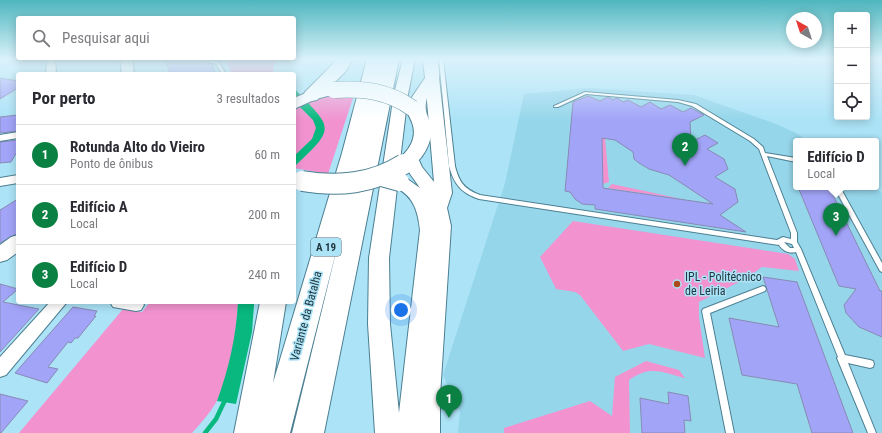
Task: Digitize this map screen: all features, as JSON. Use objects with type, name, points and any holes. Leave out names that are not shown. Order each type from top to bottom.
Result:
[{"type":"highway","points":[[311,96],[328,79]]},
{"type":"highway","name":"Variante da Batalha","points":[[274,433],[352,153],[369,79]]},
{"type":"highway","name":"A 19","points":[[308,433],[387,79]]},
{"type":"highway","points":[[250,433],[273,304]]},
{"type":"main road","points":[[388,433],[379,332],[379,258],[401,94],[404,79]]},
{"type":"main road","points":[[391,95],[414,90],[423,79]]},
{"type":"main road","points":[[415,110],[418,100],[431,79]]},
{"type":"main road","points":[[432,79],[442,181],[442,193],[439,207]]},
{"type":"main road","points":[[296,103],[311,96],[334,90],[364,90],[391,95],[415,110],[421,119],[424,135],[419,147],[399,170]]},
{"type":"main road","points":[[298,180],[336,185],[360,183],[412,166],[431,190],[439,207],[442,226],[428,396],[428,433]]},
{"type":"main road","points":[[399,170],[422,202],[428,218],[429,230],[429,248],[410,433]]},
{"type":"main road","points":[[0,256],[16,244]]},
{"type":"street","points":[[0,138],[16,135]]},
{"type":"street","points":[[0,182],[16,179]]},
{"type":"street","points":[[0,369],[57,304]]},
{"type":"street","points":[[130,304],[136,305]]},
{"type":"lane","points":[[443,79],[452,166],[455,180],[460,187],[468,193],[479,197],[781,243],[789,250],[796,245]]},
{"type":"lane","points":[[556,106],[585,93],[678,100],[694,105],[752,140],[761,148],[794,233],[796,245],[872,433]]},
{"type":"lane","points":[[764,154],[793,159]]},
{"type":"lane","points":[[839,190],[882,269]]},
{"type":"lane","points":[[781,243],[783,239],[796,245]]},
{"type":"lane","points":[[730,433],[706,311],[763,288]]},
{"type":"lane","points":[[841,358],[870,364]]},
{"type":"shaded area","name":"IPL - Politécnico de Leiria","points":[[589,88],[694,95],[776,124],[803,138],[793,138],[793,190],[878,190],[882,193],[882,433],[458,433],[460,411],[443,375],[505,183],[524,94]]},
{"type":"shaded area","points":[[296,90],[316,112],[322,120],[325,128],[318,143],[296,165],[296,154],[312,139],[316,128],[313,120],[296,103]]},
{"type":"shaded area","points":[[355,92],[328,174],[296,168],[296,109],[319,98]]},
{"type":"shaded area","points":[[602,138],[605,138],[609,182],[603,184]]},
{"type":"shaded area","points":[[612,184],[682,199],[608,188]]},
{"type":"shaded area","points":[[573,221],[788,254],[795,259],[799,271],[762,267],[747,278],[699,302],[699,317],[705,358],[649,344],[623,351],[580,295],[575,292],[556,289],[540,257]]},
{"type":"shaded area","points":[[148,304],[238,304],[230,366],[222,391],[205,418],[192,433],[19,433],[123,309],[142,312]]},
{"type":"shaded area","points":[[238,304],[254,304],[252,332],[236,404],[217,401],[225,377],[236,328]]},
{"type":"shaded area","points":[[646,361],[679,370],[685,378],[662,372],[650,371],[637,375],[629,380],[630,433],[504,433],[504,428],[590,401],[612,416],[615,377]]},
{"type":"building","points":[[0,79],[16,81],[16,89],[0,99]]},
{"type":"building","points":[[588,96],[600,101],[608,97],[613,100],[617,98],[623,102],[628,100],[641,107],[650,102],[661,109],[670,105],[683,112],[691,108],[704,115],[690,122],[691,142],[705,135],[718,143],[707,149],[724,159],[728,169],[715,177],[735,189],[738,202],[720,215],[746,232],[595,209],[595,205],[582,204],[575,199],[570,192],[565,191],[573,102]],"holes":[[[602,138],[615,140],[633,152],[634,159],[639,163],[649,169],[669,175],[713,204],[603,188]]]},
{"type":"building","points":[[16,115],[16,131],[0,133],[0,117]]},
{"type":"building","points":[[16,140],[16,153],[11,162],[0,163],[0,142]]},
{"type":"building","points":[[799,190],[830,190],[880,291],[882,291],[882,337],[859,327],[846,313],[844,305],[856,289],[839,286]]},
{"type":"building","points":[[16,200],[16,234],[0,243],[0,210]]},
{"type":"building","points":[[763,277],[797,282],[853,433],[812,433],[797,384],[742,375],[729,318],[779,327]]},
{"type":"building","points":[[0,284],[16,288],[16,291],[3,302],[39,309],[0,352]]},
{"type":"building","points":[[73,307],[97,311],[94,316],[96,316],[78,338],[75,338],[71,343],[68,342],[48,367],[58,369],[47,383],[15,373]]},
{"type":"building","points":[[668,392],[688,396],[691,421],[684,420],[685,433],[642,433],[640,398],[669,404]]},
{"type":"building","points":[[0,394],[28,401],[1,433],[0,433]]},
{"type":"waterway","points":[[205,433],[216,419],[226,398]]},
{"type":"place","name":"Edifício A","points":[[685,166]]},
{"type":"place","name":"Edifício D","points":[[836,236]]},
{"type":"place","name":"IPL - Politécnico de Leiria","points":[[677,284]]},
{"type":"place","name":"Rotunda Alto do Vieiro","points":[[449,418]]}]
